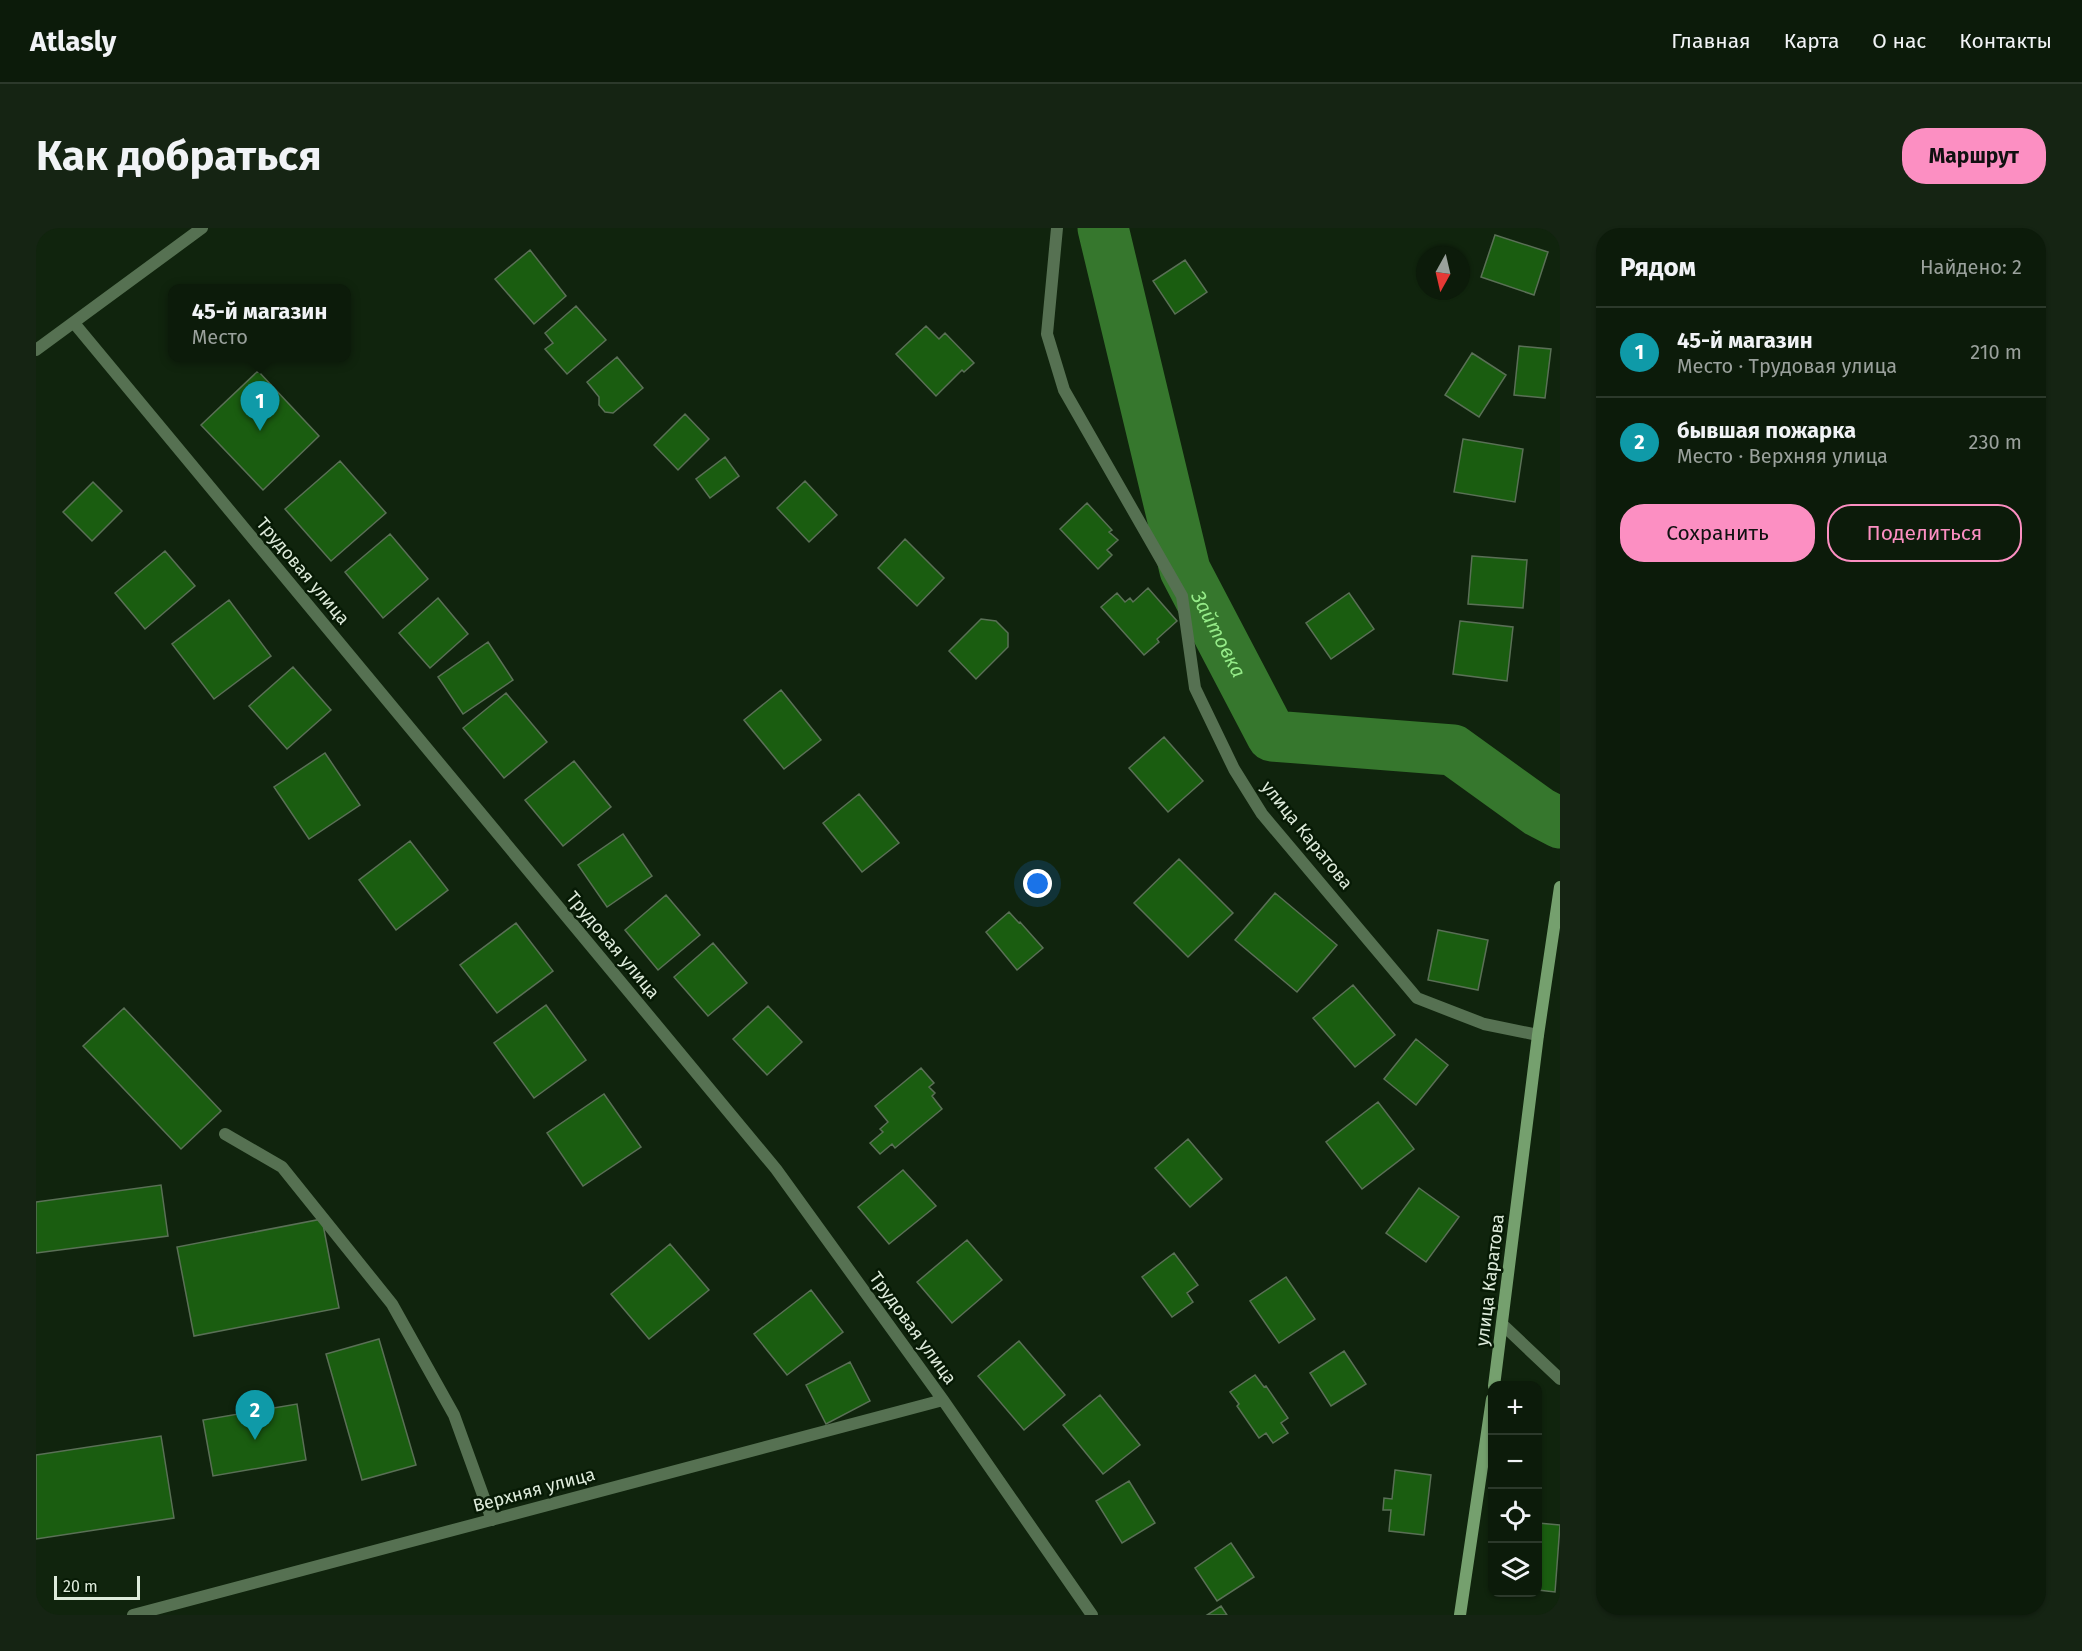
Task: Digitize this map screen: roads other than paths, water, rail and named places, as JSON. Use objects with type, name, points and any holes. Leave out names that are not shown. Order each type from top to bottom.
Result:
[{"type":"main road","name":"улица Каратова","points":[[1495,1381],[1538,1035],[1559,891]]},
{"type":"main road","points":[[1460,1615],[1488,1426]]},
{"type":"street","points":[[36,350],[202,228]]},
{"type":"street","name":"улица Каратова","points":[[1057,228],[1047,334],[1064,390],[1182,596],[1195,688],[1234,769],[1262,814],[1417,998],[1484,1024],[1538,1035]]},
{"type":"street","name":"Трудовая улица","points":[[74,323],[776,1169],[943,1400],[1092,1615]]},
{"type":"street","points":[[225,1134],[282,1167],[393,1304],[454,1415],[492,1520]]},
{"type":"street","points":[[1503,1325],[1560,1379]]},
{"type":"street","name":"Верхняя улица","points":[[134,1615],[943,1400]]},
{"type":"waterway","name":"Зайтовка","points":[[1103,228],[1185,570],[1272,736],[1453,750],[1539,812],[1560,823]]},
{"type":"place","name":"45-й магазин","points":[[260,431]]},
{"type":"place","name":"бывшая пожарка","points":[[255,1440]]}]
